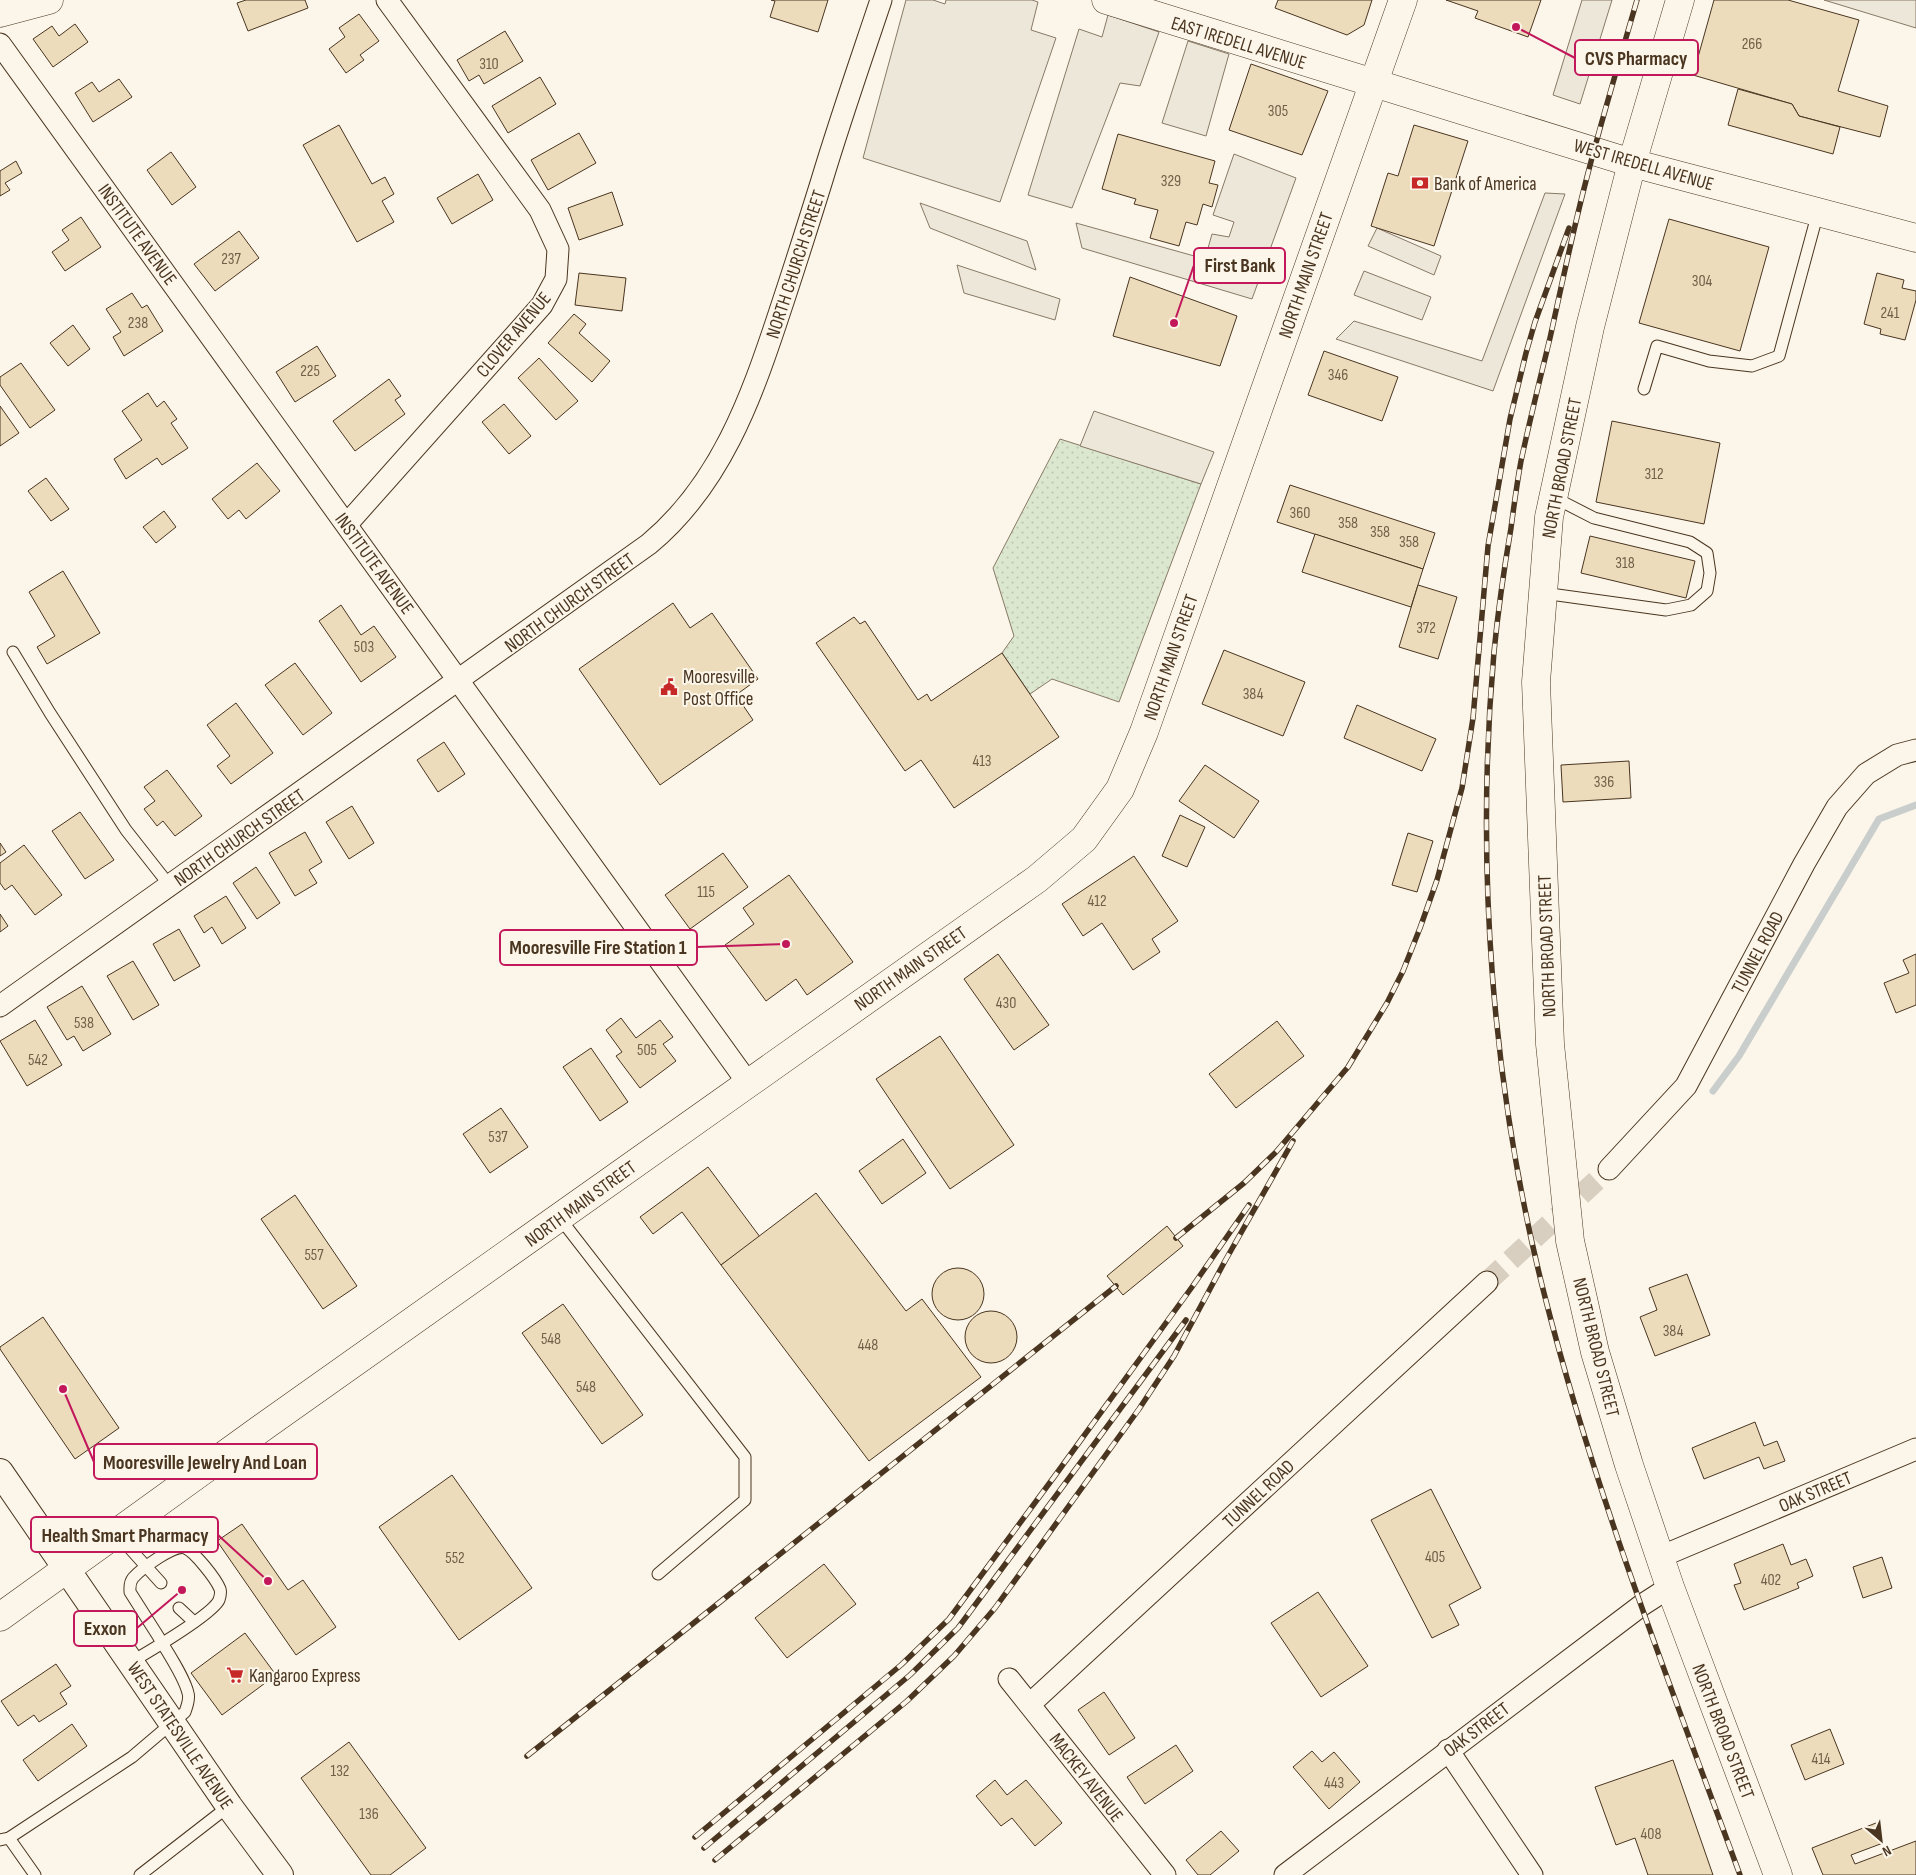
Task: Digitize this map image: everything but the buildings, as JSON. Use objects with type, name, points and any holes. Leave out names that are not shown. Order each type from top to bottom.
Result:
[{"type":"main road","points":[[0,13],[49,0]]},
{"type":"main road","name":"EAST IREDELL AVENUE","points":[[1106,0],[1373,84]]},
{"type":"main road","name":"NORTH MAIN STREET","points":[[0,1617],[559,1217],[1037,879],[1084,839],[1120,789],[1146,725],[1403,0]]},
{"type":"main road","name":"NORTH BROAD STREET","points":[[1680,0],[1632,163],[1590,327],[1549,517],[1536,682],[1550,1044],[1570,1241],[1595,1352],[1628,1465],[1670,1587],[1778,1875]]},
{"type":"main road","name":"WEST IREDELL AVENUE","points":[[1373,84],[1632,163],[1916,238]]},
{"type":"street","name":"CLOVER AVENUE","points":[[347,524],[542,304],[556,279],[558,249],[540,210],[387,0]]},
{"type":"street","name":"NORTH CHURCH STREET","points":[[0,1006],[649,544],[667,529],[693,500],[726,450],[768,349],[881,0]]},
{"type":"street","name":"INSTITUTE AVENUE","points":[[0,44],[748,1083]]},
{"type":"street","name":"TUNNEL ROAD","points":[[1609,1169],[1686,1086],[1804,864],[1837,807],[1866,774],[1896,755],[1916,750]]},
{"type":"street","name":"TUNNEL ROAD","points":[[1030,1704],[1487,1282]]},
{"type":"street","name":"OAK STREET","points":[[1660,1557],[1916,1449]]},
{"type":"street","name":"WEST STATESVILLE AVENUE","points":[[0,1472],[229,1806],[280,1875]]},
{"type":"street","name":"OAK STREET","points":[[1285,1875],[1448,1750],[1642,1605],[1670,1587]]},
{"type":"street","name":"MACKEY AVENUE","points":[[1009,1679],[1164,1875]]},
{"type":"street","points":[[1448,1750],[1532,1875]]},
{"type":"lane","points":[[1644,389],[1657,346],[1709,362],[1752,366],[1779,356],[1818,212]]},
{"type":"lane","points":[[1542,594],[1666,610],[1691,605],[1707,591],[1710,573],[1707,553],[1690,542],[1594,518],[1553,497]]},
{"type":"lane","points":[[13,652],[126,830],[170,886]]},
{"type":"lane","points":[[559,1217],[744,1457],[745,1500],[658,1574]]},
{"type":"lane","points":[[116,1533],[161,1583]]},
{"type":"lane","points":[[35,1875],[5,1839],[132,1757],[185,1712],[189,1694],[162,1643],[130,1592],[130,1584],[133,1578],[146,1567],[177,1548],[184,1548],[199,1560],[220,1589],[219,1601],[194,1622],[162,1643],[131,1662]]},
{"type":"lane","points":[[180,1608],[194,1622]]},
{"type":"lane","points":[[140,1875],[229,1806]]},
{"type":"green space","points":[[1060,439],[1201,484],[1119,702],[1052,679],[1030,694],[1002,653],[1014,636],[993,568]]},
{"type":"shaded area","points":[[906,0],[933,0],[945,4],[946,0],[1032,0],[1038,2],[1031,30],[1056,38],[1000,202],[863,158]]},
{"type":"shaded area","points":[[1582,0],[1612,0],[1580,104],[1553,95]]},
{"type":"shaded area","points":[[1824,0],[1916,0],[1916,28]]},
{"type":"shaded area","points":[[1108,15],[1159,32],[1140,86],[1120,83],[1072,208],[1028,195],[1079,29],[1102,37]]},
{"type":"shaded area","points":[[1188,41],[1229,54],[1206,136],[1162,123]]},
{"type":"shaded area","points":[[1234,154],[1296,178],[1252,299],[1082,248],[1076,223],[1205,259],[1212,234],[1229,237],[1234,222],[1213,215]]},
{"type":"shaded area","points":[[1545,193],[1565,194],[1493,391],[1336,339],[1354,321],[1482,361]]},
{"type":"shaded area","points":[[920,203],[1027,241],[1036,270],[930,228]]},
{"type":"shaded area","points":[[1377,228],[1441,256],[1434,275],[1368,246]]},
{"type":"shaded area","points":[[957,265],[1060,299],[1055,320],[964,293]]},
{"type":"shaded area","points":[[1364,271],[1431,297],[1422,320],[1354,295]]},
{"type":"shaded area","points":[[1094,411],[1214,452],[1201,484],[1080,446]]},
{"type":"waterway","points":[[1713,1091],[1739,1056],[1879,819],[1916,805]]},
{"type":"tunnel","points":[[1487,1282],[1609,1169]]},
{"type":"railway","points":[[1637,0],[1582,197],[1528,430],[1501,590],[1494,652],[1486,814],[1492,977],[1512,1139],[1527,1219],[1565,1371],[1610,1516],[1740,1875]]},
{"type":"railway","points":[[1176,1238],[1244,1183],[1276,1152],[1348,1067],[1387,1003],[1403,971],[1420,928],[1437,880],[1462,788],[1473,718],[1488,546],[1510,419],[1535,322],[1569,228]]},
{"type":"railway","points":[[715,1860],[907,1701],[954,1656],[995,1608],[1139,1409],[1174,1356],[1293,1141]]},
{"type":"railway","points":[[695,1837],[901,1665],[949,1619],[1192,1287],[1249,1205]]},
{"type":"railway","points":[[527,1756],[1116,1286]]},
{"type":"railway","points":[[704,1848],[910,1675],[958,1628],[1186,1320]]},
{"type":"place","name":"CVS Pharmacy","points":[[1516,27]]},
{"type":"place","name":"Bank of America","points":[[1420,183]]},
{"type":"place","name":"First Bank","points":[[1174,323]]},
{"type":"place","name":"Mooresville Post Office","points":[[669,687]]},
{"type":"place","name":"Mooresville Fire Station 1","points":[[786,944]]},
{"type":"place","name":"Mooresville Jewelry And Loan","points":[[63,1389]]},
{"type":"place","name":"Health Smart Pharmacy","points":[[268,1581]]},
{"type":"place","name":"Exxon","points":[[182,1590]]},
{"type":"place","name":"Kangaroo Express","points":[[235,1675]]}]
